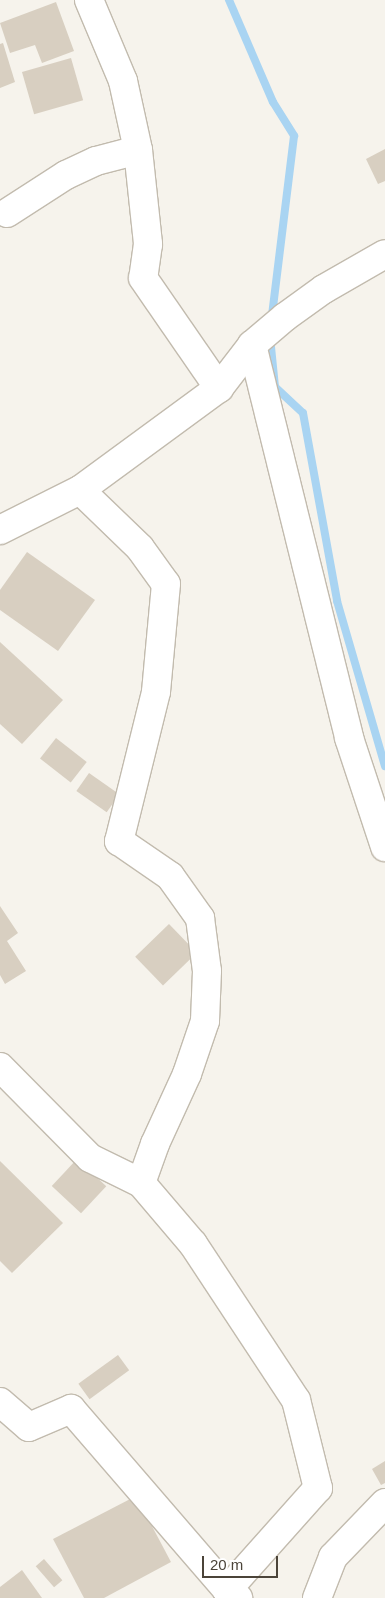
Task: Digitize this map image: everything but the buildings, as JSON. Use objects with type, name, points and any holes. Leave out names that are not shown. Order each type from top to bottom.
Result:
[{"type":"street","points":[[89,0],[123,81],[138,150],[148,244],[143,278],[219,388]]},
{"type":"street","points":[[2,212],[66,175],[96,161],[138,150]]},
{"type":"street","points":[[0,530],[80,490],[219,388],[252,345],[285,317],[324,289],[385,254]]},
{"type":"street","points":[[252,345],[349,738],[385,847]]},
{"type":"street","points":[[80,490],[140,548],[166,584],[156,692],[119,841],[170,876],[200,918],[207,971],[205,1021],[188,1074],[155,1144],[141,1183]]},
{"type":"street","points":[[0,1067],[90,1158],[141,1183],[193,1244],[296,1400],[318,1488],[232,1594],[71,1409],[29,1427],[0,1402]]},
{"type":"street","points":[[317,1598],[333,1557],[385,1503]]},
{"type":"waterway","points":[[229,0],[273,102],[294,136],[272,316]]},
{"type":"waterway","points":[[270,337],[275,387],[303,413],[337,601],[385,766]]}]
